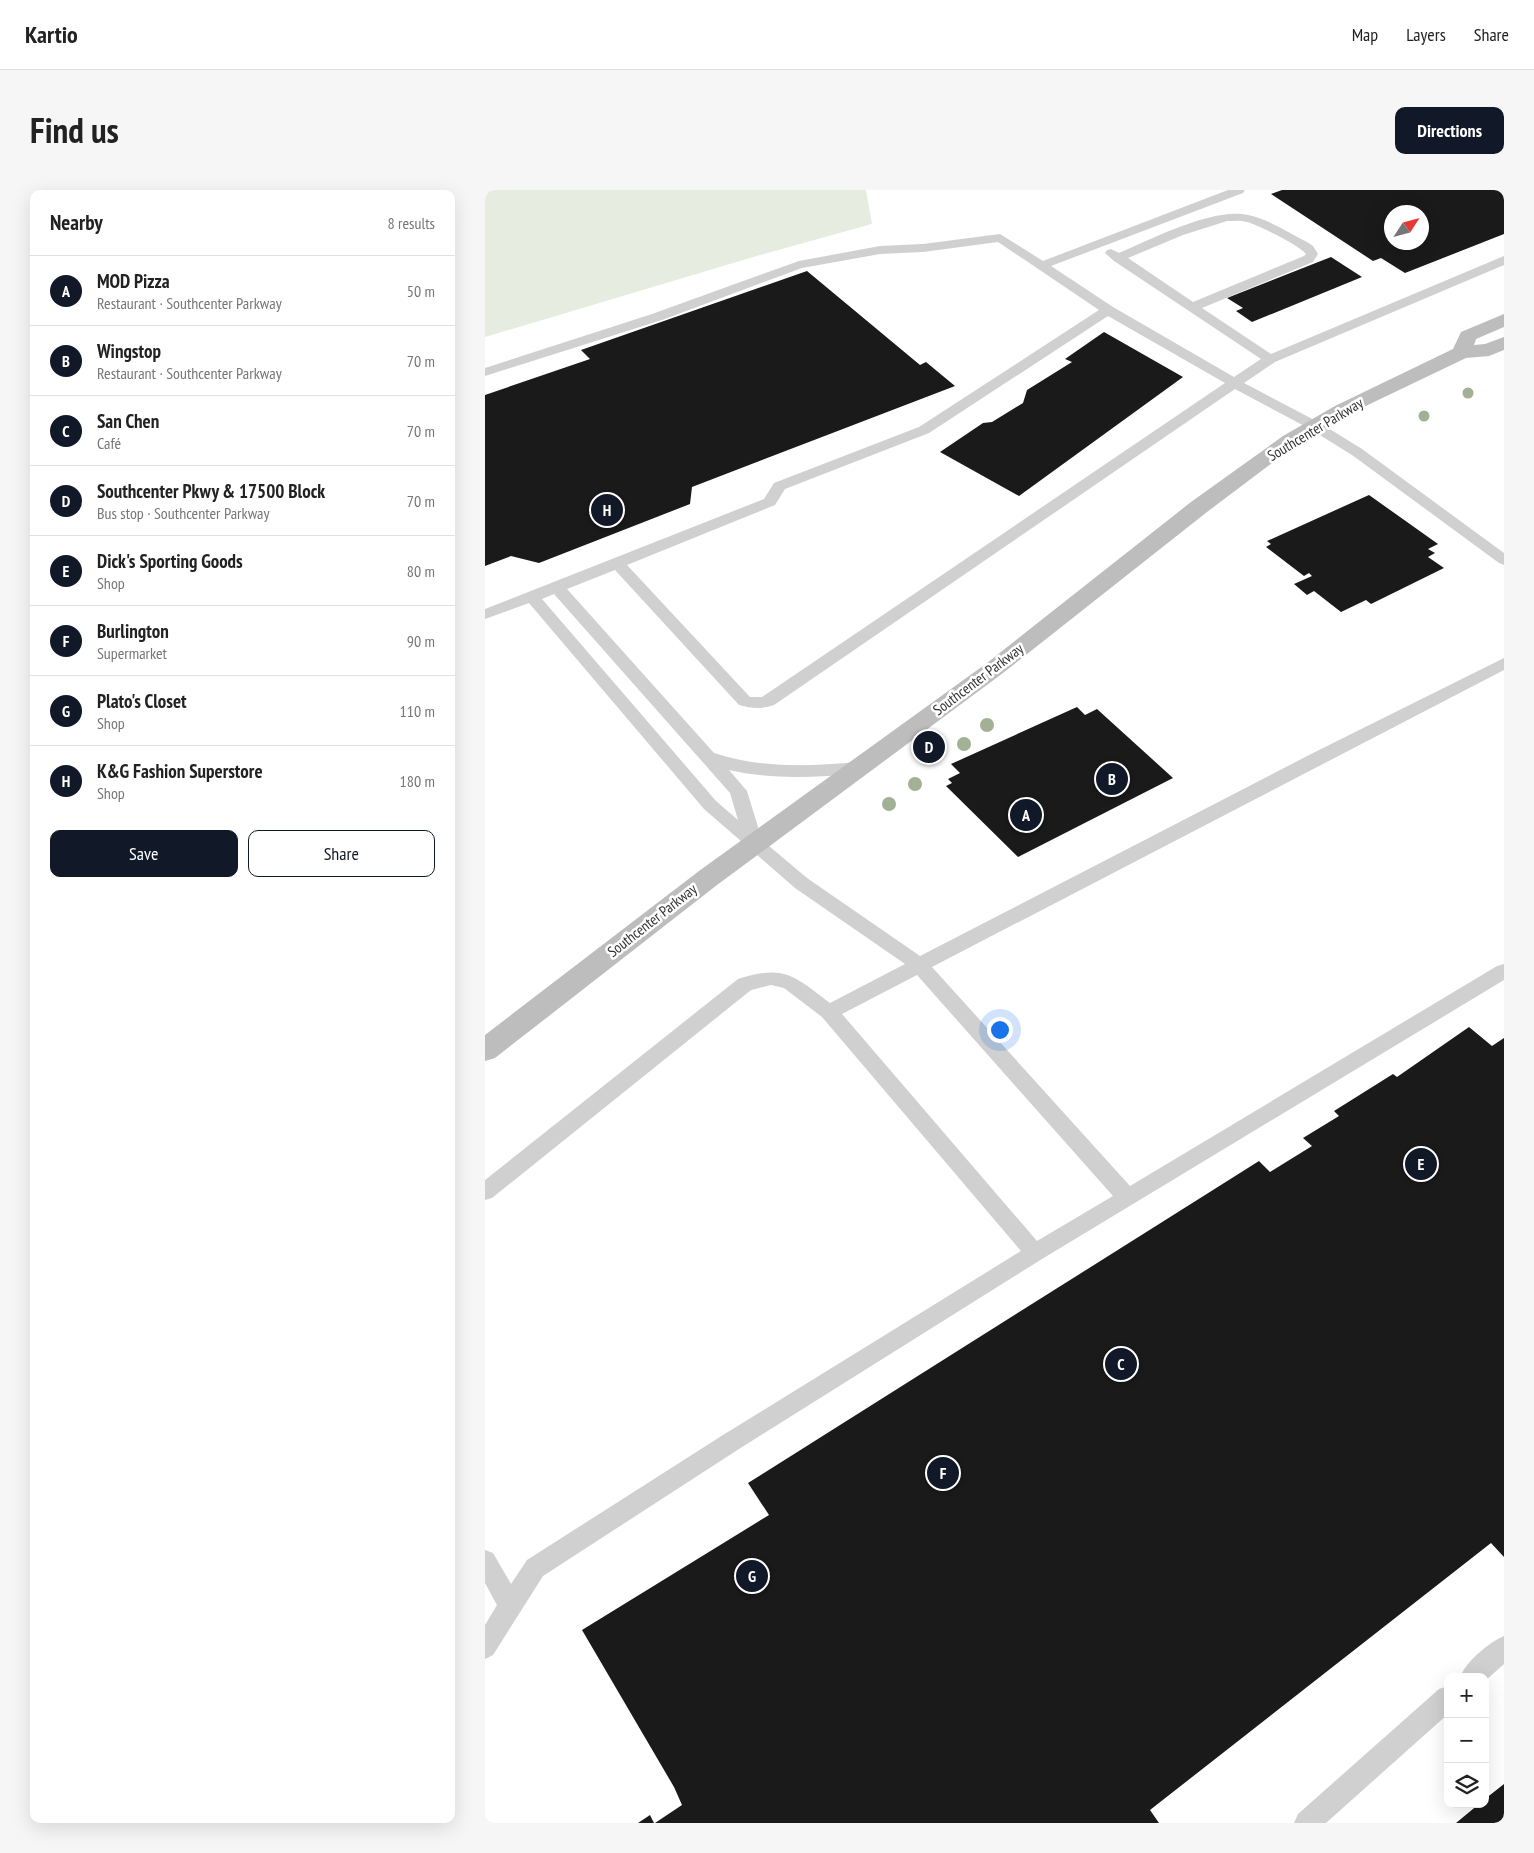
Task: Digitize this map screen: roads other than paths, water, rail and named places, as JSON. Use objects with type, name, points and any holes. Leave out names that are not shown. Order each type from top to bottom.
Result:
[{"type":"main road","points":[[1462,352],[1467,336],[1504,320]]},
{"type":"main road","name":"Southcenter Parkway","points":[[485,1050],[754,844],[995,668],[1199,507],[1290,440],[1342,410],[1462,352],[1489,350],[1504,343]]},
{"type":"lane","points":[[1041,266],[1239,190]]},
{"type":"lane","points":[[1118,258],[1211,221],[1239,217],[1251,220],[1303,245],[1312,254],[1309,259],[1192,307]]},
{"type":"lane","points":[[485,372],[657,316],[799,265],[880,250],[923,248],[1000,238],[1108,310],[1234,383],[1315,426],[1357,452],[1504,560]]},
{"type":"lane","points":[[1097,244],[1270,358]]},
{"type":"lane","points":[[617,563],[745,701],[759,704],[776,696],[1270,358],[1504,260]]},
{"type":"lane","points":[[485,614],[770,502],[779,486],[924,430],[1108,310]]},
{"type":"lane","points":[[557,587],[738,791],[754,844]]},
{"type":"lane","points":[[532,597],[710,805],[801,883],[918,964],[1127,1197]]},
{"type":"lane","points":[[829,1012],[918,964],[1504,663]]},
{"type":"lane","points":[[706,756],[728,765],[766,771],[859,768]]},
{"type":"lane","points":[[485,1647],[535,1568],[731,1442],[1035,1253],[1504,971]]},
{"type":"lane","points":[[485,1192],[745,984],[771,978],[790,983],[829,1012],[1035,1253]]},
{"type":"lane","points":[[485,1561],[510,1605]]},
{"type":"lane","points":[[1476,1673],[1504,1648]]},
{"type":"lane","points":[[1307,1823],[1444,1702]]},
{"type":"place","name":"K&G Fashion Superstore","points":[[607,510]]},
{"type":"place","name":"Southcenter Pkwy & 17500 Block","points":[[929,747]]},
{"type":"place","name":"Wingstop","points":[[1112,779]]},
{"type":"place","name":"MOD Pizza","points":[[1026,815]]},
{"type":"place","name":"Dick's Sporting Goods","points":[[1421,1164]]},
{"type":"place","name":"San Chen","points":[[1121,1364]]},
{"type":"place","name":"Burlington","points":[[943,1473]]},
{"type":"place","name":"Plato's Closet","points":[[752,1576]]}]
